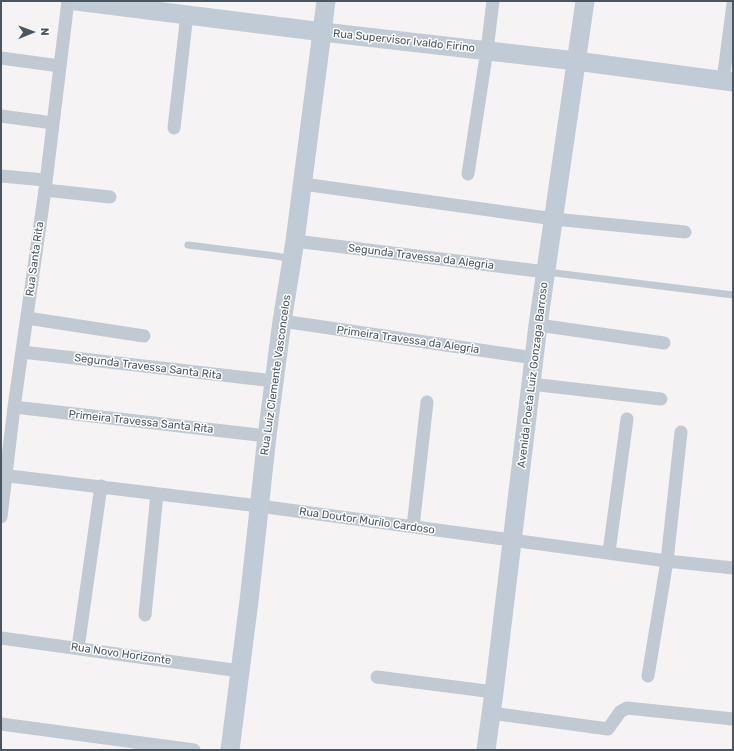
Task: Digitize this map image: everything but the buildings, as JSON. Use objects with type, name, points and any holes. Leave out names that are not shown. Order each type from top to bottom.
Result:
[{"type":"street","name":"Rua Santa Rita","points":[[1,517],[4,475],[45,185],[68,1]]},
{"type":"street","name":"Rua Supervisor Ivaldo Firino","points":[[76,1],[323,32],[576,61],[728,81]]},
{"type":"street","name":"Rua Luiz Clemente Vasconcelos","points":[[230,750],[249,601],[274,381],[294,250],[326,1]]},
{"type":"street","points":[[468,174],[493,1]]},
{"type":"street","name":"Avenida Poeta Luiz Gonzaga Barroso","points":[[486,750],[538,325],[584,1]]},
{"type":"street","points":[[728,81],[733,4]]},
{"type":"street","points":[[174,128],[186,14]]},
{"type":"street","points":[[1,58],[60,66]]},
{"type":"street","points":[[1,116],[53,123]]},
{"type":"street","points":[[1,176],[110,197]]},
{"type":"street","points":[[303,184],[554,219],[685,232]]},
{"type":"street","name":"Segunda Travessa da Alegria","points":[[294,250],[546,272]]},
{"type":"street","points":[[27,318],[144,336]]},
{"type":"street","name":"Primeira Travessa da Alegria","points":[[282,321],[534,358]]},
{"type":"street","points":[[538,325],[664,343]]},
{"type":"street","name":"Segunda Travessa Santa Rita","points":[[22,352],[274,381]]},
{"type":"street","points":[[531,384],[661,398]]},
{"type":"street","points":[[413,527],[427,402]]},
{"type":"street","name":"Primeira Travessa Santa Rita","points":[[14,407],[267,436]]},
{"type":"street","points":[[609,552],[627,419]]},
{"type":"street","points":[[648,676],[667,561],[681,432]]},
{"type":"street","name":"Rua Doutor Murilo Cardoso","points":[[4,475],[259,506],[667,561],[733,568]]},
{"type":"street","points":[[78,648],[100,486]]},
{"type":"street","points":[[145,615],[158,494]]},
{"type":"street","name":"Rua Novo Horizonte","points":[[1,638],[240,670]]},
{"type":"street","points":[[377,677],[494,692]]},
{"type":"street","points":[[491,713],[608,729],[620,712],[627,708],[733,719]]},
{"type":"street","points":[[1,724],[194,750]]},
{"type":"lane","points":[[188,245],[276,256],[294,250]]},
{"type":"lane","points":[[546,272],[733,295]]}]
